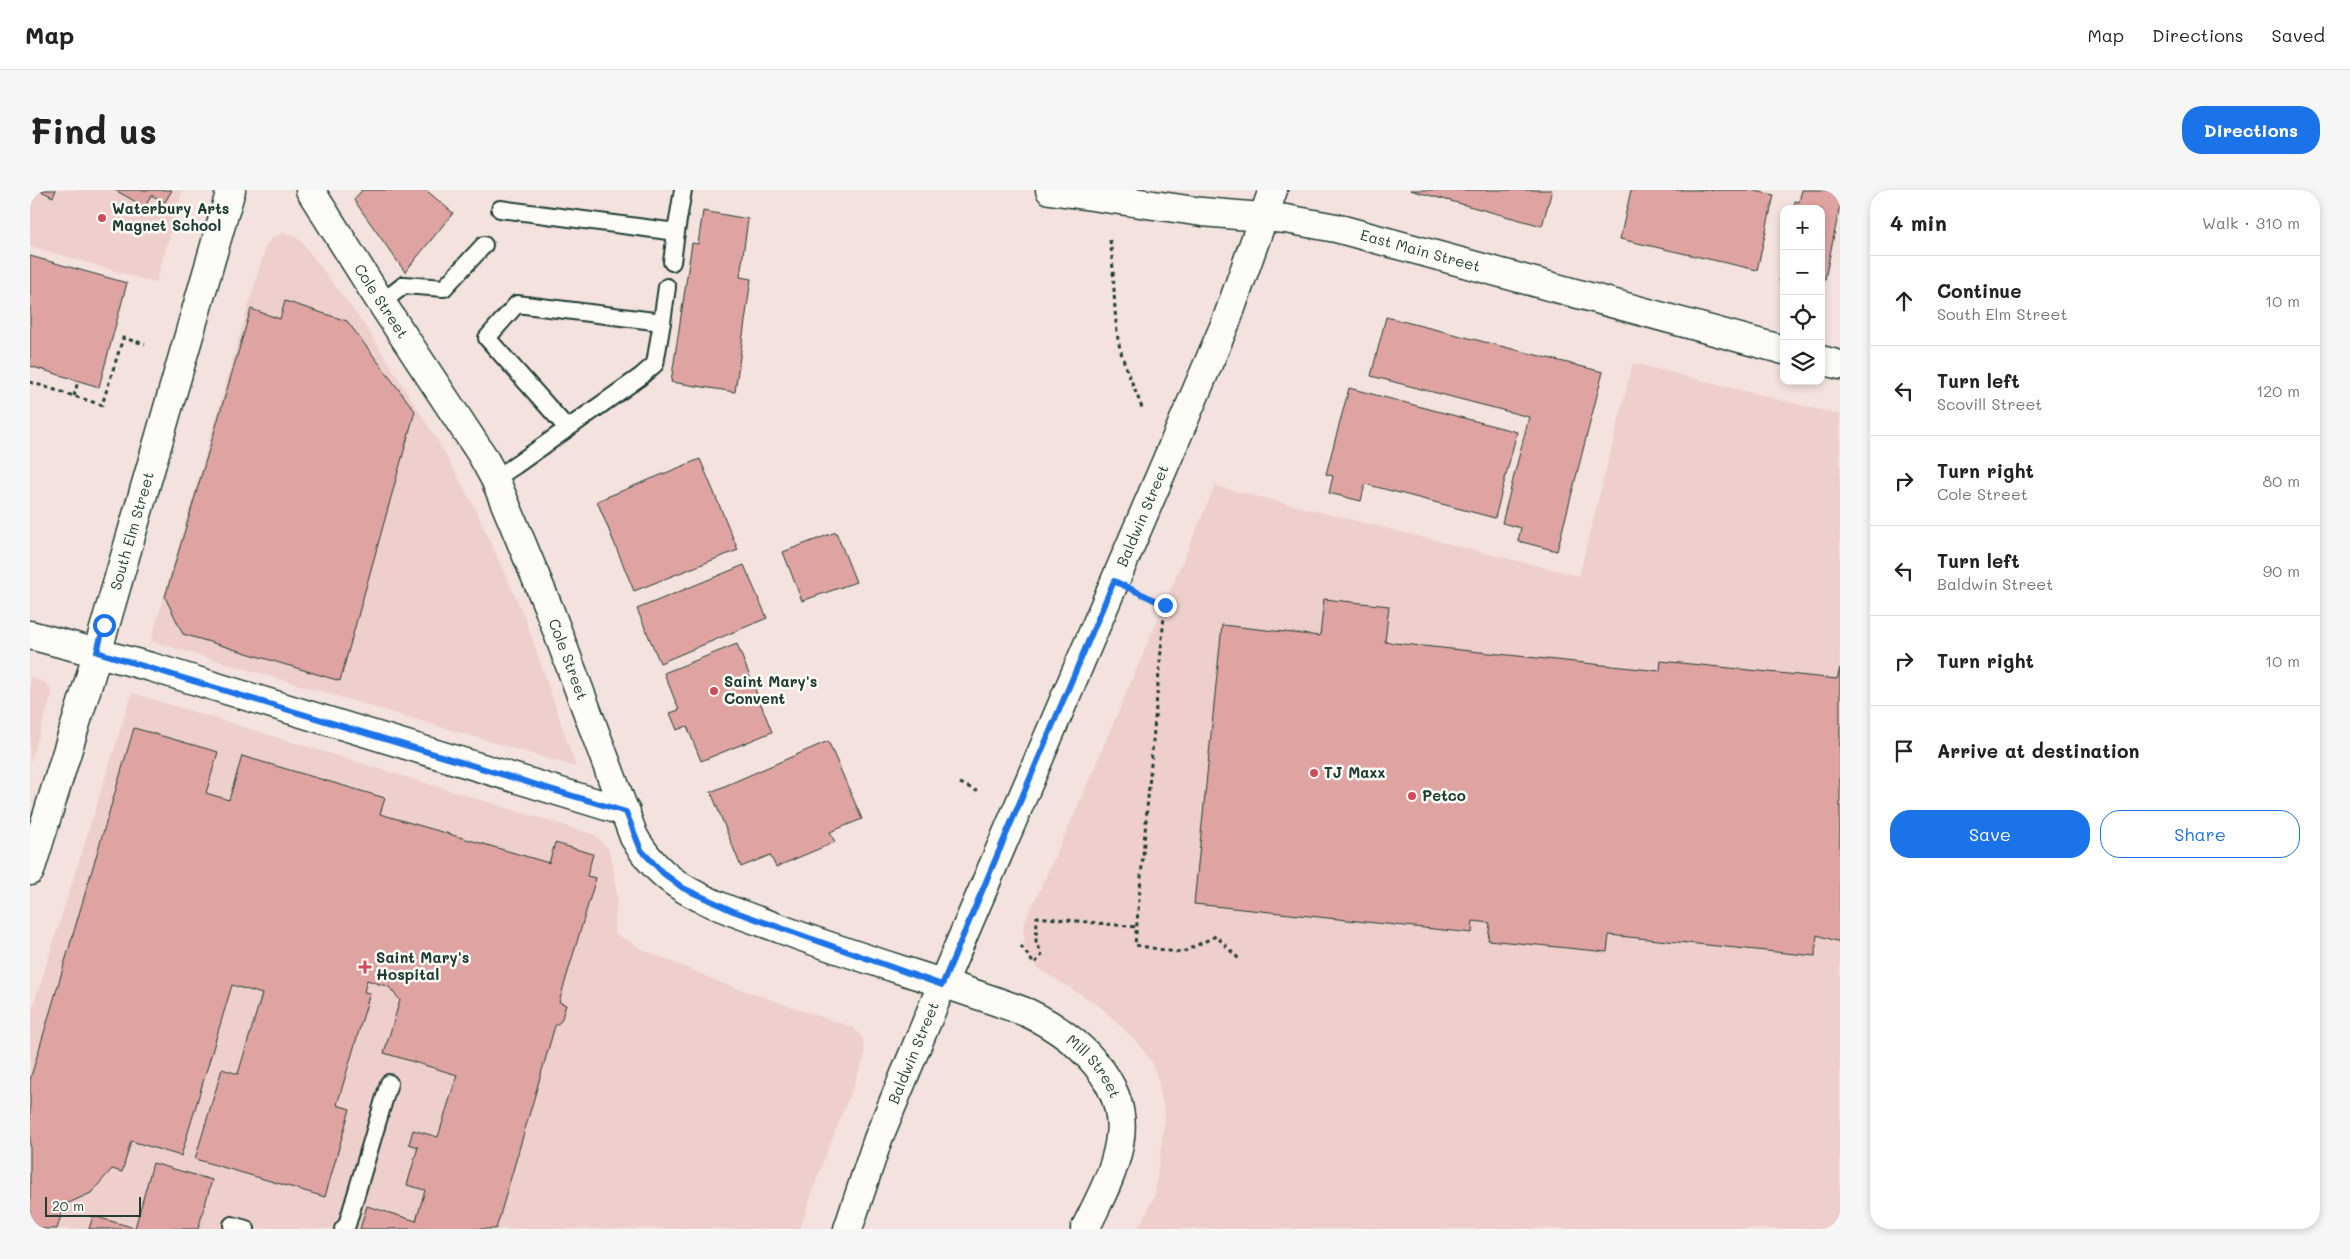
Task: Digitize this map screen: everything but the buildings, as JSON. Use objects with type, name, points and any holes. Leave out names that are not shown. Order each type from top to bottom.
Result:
[{"type":"main road","name":"South Elm Street","points":[[30,870],[97,652],[231,190]]},
{"type":"main road","name":"Cole Street","points":[[310,190],[381,303],[482,455],[495,479],[549,609],[641,850],[663,873],[683,888],[750,918],[942,985]]},
{"type":"main road","name":"East Main Street","points":[[1050,190],[1202,212],[1264,217],[1336,228],[1780,349]]},
{"type":"main road","name":"Baldwin Street","points":[[848,1229],[878,1139],[942,985],[1226,322],[1273,190]]},
{"type":"main road","points":[[1825,361],[1840,365]]},
{"type":"main road","points":[[30,635],[97,652],[626,812]]},
{"type":"main road","name":"Mill Street","points":[[942,985],[997,1001],[1043,1020],[1081,1047],[1107,1081],[1117,1105],[1120,1119],[1119,1145],[1104,1188],[1085,1229]]},
{"type":"lane","points":[[672,262],[683,190]]},
{"type":"lane","points":[[500,209],[676,232]]},
{"type":"lane","points":[[381,303],[404,285],[444,288],[484,245]]},
{"type":"lane","points":[[495,479],[640,377],[654,364],[667,287]]},
{"type":"lane","points":[[568,428],[487,338],[517,304],[662,322]]},
{"type":"lane","points":[[343,1229],[347,1225],[389,1083]]},
{"type":"path","points":[[1110,240],[1115,273],[1114,302],[1118,341],[1142,408]]},
{"type":"path","points":[[30,382],[102,405],[123,338],[145,344]]},
{"type":"path","points":[[74,396],[78,380]]},
{"type":"path","points":[[1114,581],[1165,605],[1136,945],[1181,953],[1216,936],[1241,961]]},
{"type":"path","points":[[960,783],[977,791]]},
{"type":"path","points":[[1021,946],[1034,964],[1042,955],[1036,941],[1037,917],[1137,927]]},
{"type":"shaded area","name":"Waterbury Arts Magnet School","points":[[30,190],[183,190],[156,283],[30,246]]},
{"type":"shaded area","points":[[282,233],[292,235],[301,241],[364,324],[436,438],[473,504],[525,618],[576,767],[151,641],[266,246],[272,238]]},
{"type":"shaded area","points":[[1633,363],[1840,415],[1840,1229],[1138,1229],[1155,1195],[1165,1115],[1152,1062],[1136,1041],[1098,1005],[1037,968],[1025,949],[1023,926],[1073,817],[1215,486],[1579,576]]},
{"type":"shaded area","points":[[30,677],[44,682],[50,687],[52,695],[30,763]]},
{"type":"shaded area","name":"Saint Mary's Hospital","points":[[132,693],[595,835],[607,847],[613,863],[617,898],[614,933],[646,951],[722,983],[854,1028],[863,1039],[865,1056],[820,1170],[800,1229],[30,1229],[30,1016]]},
{"type":"place","name":"Waterbury Arts Magnet School","points":[[102,218]]},
{"type":"place","name":"Saint Mary's Convent","points":[[714,691]]},
{"type":"place","name":"TJ Maxx","points":[[1314,773]]},
{"type":"place","name":"Petco","points":[[1412,796]]},
{"type":"place","name":"Saint Mary's Hospital","points":[[365,967]]},
{"type":"route","points":[[104,625],[97,652],[626,812],[634,837],[641,850],[663,873],[683,888],[704,899],[794,934],[942,985],[1114,581],[1165,605]]}]
